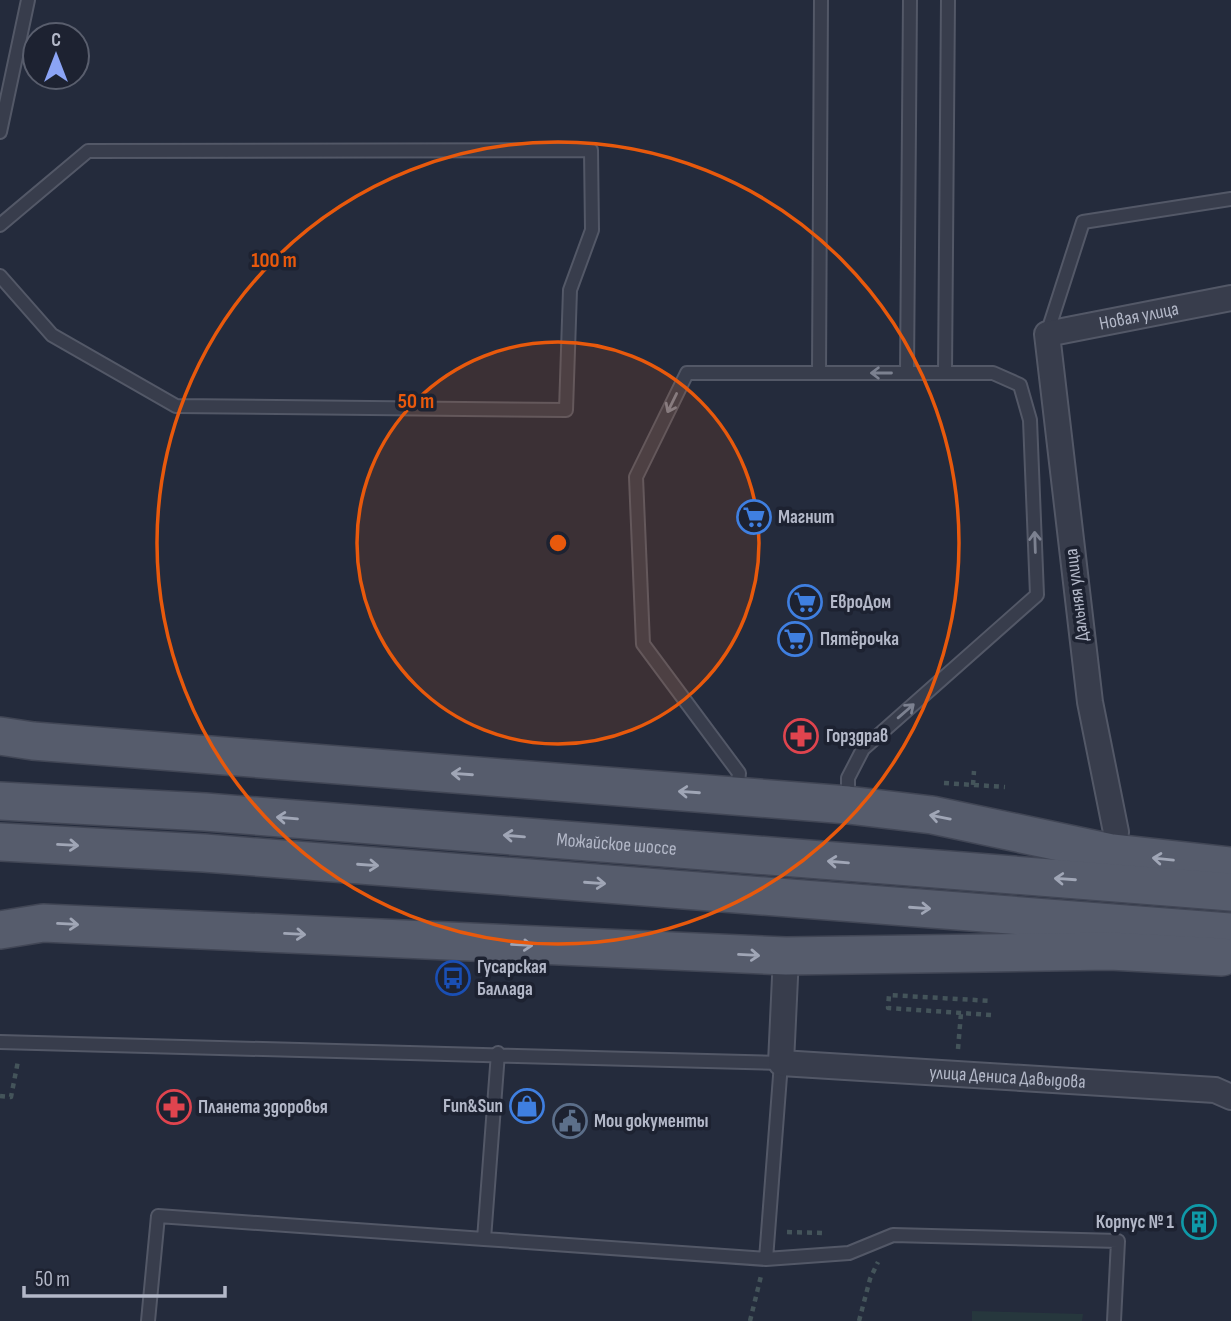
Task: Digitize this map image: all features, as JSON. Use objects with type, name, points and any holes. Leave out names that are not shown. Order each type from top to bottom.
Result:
[{"type":"main road","points":[[0,736],[33,741],[848,805],[932,815],[1112,853],[1231,866]]},
{"type":"main road","name":"Можайское шоссе","points":[[0,800],[205,812],[1231,892]]},
{"type":"main road","name":"Можайское шоссе","points":[[0,842],[204,853],[1231,932]]},
{"type":"main road","points":[[0,930],[43,923],[786,956],[1110,951],[1231,957]]},
{"type":"street","name":"Новая улица","points":[[1047,334],[1231,298]]},
{"type":"street","name":"Дальняя улица","points":[[1047,334],[1090,702],[1116,832],[1112,853]]},
{"type":"street","points":[[781,1063],[786,956]]},
{"type":"street","name":"улица Дениса Давыдова","points":[[781,1063],[1215,1090],[1231,1097]]},
{"type":"lane","points":[[0,132],[28,0]]},
{"type":"lane","points":[[819,373],[821,0]]},
{"type":"lane","points":[[907,373],[910,0]]},
{"type":"lane","points":[[945,373],[948,0]]},
{"type":"lane","points":[[0,225],[88,151],[591,150],[592,230],[570,290],[566,410],[176,406],[52,335],[0,276]]},
{"type":"lane","points":[[1047,334],[1083,222],[1231,200]]},
{"type":"lane","points":[[737,795],[739,773],[643,645],[636,477],[687,373],[993,373],[1020,385],[1030,420],[1037,595],[863,748],[848,778],[848,805]]},
{"type":"lane","points":[[0,1042],[498,1053],[781,1063],[766,1259]]},
{"type":"lane","points":[[484,1239],[498,1053]]},
{"type":"lane","points":[[148,1321],[158,1216],[766,1259],[849,1253],[892,1235],[1118,1241],[1114,1321]]},
{"type":"path","points":[[974,771],[973,785],[1005,786]]},
{"type":"path","points":[[991,1015],[888,1009],[889,995],[992,1001]]},
{"type":"path","points":[[769,1214],[786,1232],[826,1233]]},
{"type":"path","points":[[859,1321],[870,1279],[892,1235]]},
{"type":"path","points":[[750,1321],[766,1259]]},
{"type":"shaded area","points":[[972,1311],[1083,1314],[1082,1321],[972,1321]]},
{"type":"place","name":"Магнит","points":[[754,517]]},
{"type":"place","name":"ЕвроДом","points":[[805,602]]},
{"type":"place","name":"Пятёрочка","points":[[795,639]]},
{"type":"place","name":"Горздрав","points":[[801,736]]},
{"type":"place","name":"Гусарская Баллада","points":[[453,978]]},
{"type":"place","name":"Fun&Sun","points":[[527,1106]]},
{"type":"place","name":"Планета здоровья","points":[[174,1107]]},
{"type":"place","name":"Мои документы","points":[[570,1121]]},
{"type":"place","name":"Корпус № 1","points":[[1199,1222]]}]
